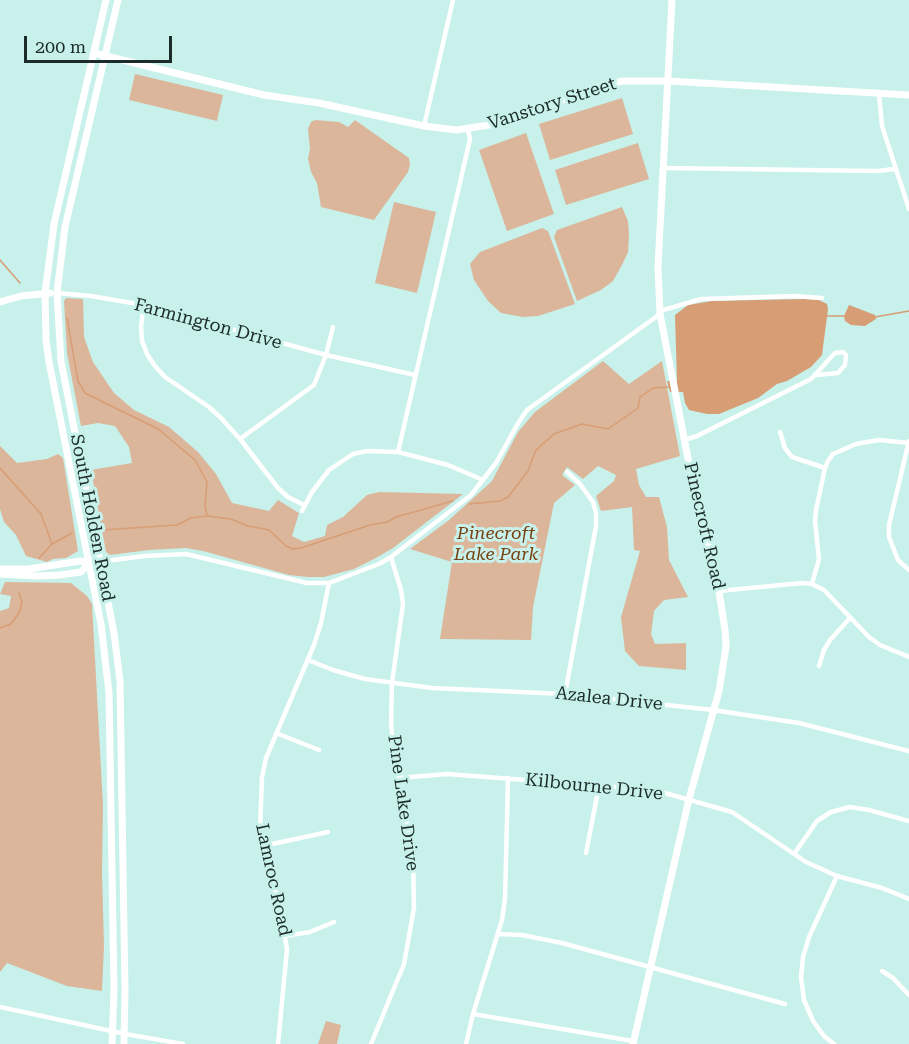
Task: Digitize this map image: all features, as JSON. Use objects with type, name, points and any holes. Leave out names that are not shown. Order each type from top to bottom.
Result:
[{"type":"main road","name":"South Holden Road","points":[[106,0],[54,225],[45,293],[49,362],[101,624],[109,693],[112,1044]]},
{"type":"main road","name":"South Holden Road","points":[[118,0],[65,227],[57,293],[61,360],[114,633],[120,681],[124,1044]]},
{"type":"main road","name":"Pinecroft Road","points":[[633,1042],[689,799],[724,667],[726,647],[719,591],[693,484],[660,313],[658,267],[672,0]]},
{"type":"main road","name":"Vanstory Street","points":[[94,53],[264,95],[320,103],[424,126],[456,130],[502,123],[602,85],[624,81],[668,81],[909,95]]},
{"type":"main road","name":"Farmington Drive","points":[[0,302],[21,296],[57,293]]},
{"type":"main road","points":[[0,571],[80,561],[89,563]]},
{"type":"street","points":[[424,126],[453,0]]},
{"type":"street","points":[[879,94],[882,126],[909,209]]},
{"type":"street","points":[[398,452],[470,139],[468,129]]},
{"type":"street","points":[[663,168],[877,171],[896,169]]},
{"type":"street","name":"Farmington Drive","points":[[57,293],[144,305],[326,355],[415,375]]},
{"type":"street","points":[[89,563],[186,554],[282,579],[307,583],[329,583],[379,564],[391,557],[471,495],[496,464],[527,410],[660,313],[701,298],[795,296],[822,298]]},
{"type":"street","points":[[144,305],[142,340],[155,366],[165,377],[208,407],[240,439],[278,488],[303,508],[328,470],[341,461],[367,451],[398,452],[448,465],[483,480]]},
{"type":"street","points":[[240,439],[314,385],[326,355],[333,327]]},
{"type":"street","points":[[684,440],[697,436],[816,375],[838,373],[843,369],[846,359],[843,352],[831,356],[816,375]]},
{"type":"street","points":[[780,432],[785,448],[792,457],[825,468]]},
{"type":"street","points":[[812,584],[819,560],[815,521],[825,468],[833,454],[856,444],[879,440],[909,442],[889,525],[889,537],[898,560],[909,570]]},
{"type":"street","points":[[565,694],[596,526],[593,502],[580,484],[567,472]]},
{"type":"street","name":"Pine Lake Drive","points":[[371,1044],[404,964],[414,908],[413,858],[393,745],[392,683],[403,604],[391,557]]},
{"type":"street","name":"Lamroc Road","points":[[278,1044],[286,962],[285,936],[263,846],[259,812],[262,777],[266,758],[308,660],[321,623],[329,583]]},
{"type":"street","points":[[719,591],[812,584],[824,590],[880,645],[909,657]]},
{"type":"street","points":[[819,666],[830,640],[850,618]]},
{"type":"street","name":"Azalea Drive","points":[[308,660],[365,679],[392,683],[432,688],[565,694],[713,710],[800,723],[909,751]]},
{"type":"street","points":[[276,733],[319,750]]},
{"type":"street","name":"Kilbourne Drive","points":[[399,778],[436,773],[508,778],[644,789],[689,799],[732,812],[806,862],[837,876],[909,898]]},
{"type":"street","points":[[466,1044],[498,934],[505,899],[508,778]]},
{"type":"street","points":[[586,853],[599,786]]},
{"type":"street","points":[[794,854],[817,821],[831,812],[850,807],[909,821]]},
{"type":"street","points":[[263,846],[328,832]]},
{"type":"street","points":[[834,1044],[824,1036],[813,1021],[804,1000],[801,976],[803,957],[809,937],[837,876]]},
{"type":"street","points":[[285,936],[310,932],[334,922]]},
{"type":"street","points":[[498,934],[522,935],[562,943],[785,1004]]},
{"type":"street","points":[[882,971],[893,978],[909,995]]},
{"type":"street","points":[[0,1007],[183,1044]]},
{"type":"street","points":[[473,1014],[633,1042]]},
{"type":"green space","points":[[135,74],[223,95],[217,121],[129,100]]},
{"type":"green space","points":[[622,98],[633,134],[550,160],[539,124]]},
{"type":"green space","points":[[315,120],[339,122],[348,127],[355,120],[409,158],[408,172],[374,220],[321,207],[317,183],[311,172],[308,158],[310,149],[308,129],[311,122]]},
{"type":"green space","points":[[526,133],[554,214],[507,231],[479,150]]},
{"type":"green space","points":[[638,143],[649,179],[566,205],[555,170]]},
{"type":"green space","points":[[394,202],[436,212],[417,293],[375,283]]},
{"type":"green space","points":[[622,207],[628,221],[629,235],[628,252],[622,265],[613,281],[601,290],[577,301],[554,237],[557,230]]},
{"type":"green space","points":[[542,228],[548,231],[575,304],[538,316],[523,317],[501,313],[488,301],[474,280],[470,264],[480,252]]},
{"type":"green space","points":[[66,298],[83,299],[84,337],[93,362],[114,393],[134,410],[169,427],[198,452],[216,474],[232,503],[269,511],[278,500],[299,513],[292,536],[304,542],[325,536],[327,525],[343,517],[367,495],[379,492],[463,494],[393,548],[354,569],[324,577],[289,575],[186,548],[110,555],[106,552],[91,470],[132,463],[129,447],[115,426],[98,423],[81,426],[67,353],[64,301]]},
{"type":"green space","name":"Pinecroft Lake Park","points":[[603,361],[629,384],[662,361],[680,456],[636,469],[639,485],[646,497],[659,497],[667,527],[669,560],[688,597],[664,600],[654,611],[651,634],[655,644],[686,643],[686,670],[639,666],[625,651],[621,617],[640,551],[634,550],[632,507],[601,511],[596,496],[614,481],[616,475],[598,466],[583,479],[567,467],[562,475],[575,485],[554,503],[533,607],[531,640],[440,639],[452,562],[410,549],[449,520],[492,481],[518,432],[535,412]]},
{"type":"green space","points":[[0,446],[17,463],[47,459],[58,454],[63,458],[78,551],[66,558],[47,562],[26,556],[16,535],[4,522],[0,509]]},
{"type":"green space","points":[[5,582],[71,583],[87,596],[92,604],[103,805],[102,991],[67,986],[7,963],[0,972],[0,611],[9,608],[11,596],[0,594]]},
{"type":"green space","points":[[326,1021],[341,1025],[337,1044],[318,1044]]},
{"type":"shaded area","points":[[819,300],[827,304],[828,309],[822,355],[811,367],[777,384],[758,398],[719,414],[689,410],[683,392],[670,392],[667,381],[677,381],[675,315],[688,305],[712,301]]},
{"type":"shaded area","points":[[849,305],[875,315],[876,319],[865,326],[851,325],[845,321],[844,316]]},
{"type":"waterway","points":[[0,260],[20,283]]},
{"type":"waterway","points":[[875,317],[909,311]]},
{"type":"waterway","points":[[827,316],[846,316]]},
{"type":"waterway","points":[[67,318],[78,381],[85,393],[158,429],[195,460],[207,482],[205,506],[207,516]]},
{"type":"waterway","points":[[469,504],[500,501],[508,497],[528,471],[536,450],[554,434],[582,424],[608,429],[638,408],[640,397],[653,388],[670,387]]},
{"type":"waterway","points":[[0,468],[41,514],[52,544]]},
{"type":"waterway","points":[[102,530],[177,525],[191,518],[208,516],[231,519],[248,526],[269,530],[286,546],[293,549],[453,501]]},
{"type":"waterway","points":[[39,558],[52,544],[72,533]]},
{"type":"waterway","points":[[0,628],[11,624],[19,613],[22,602],[19,593]]}]
